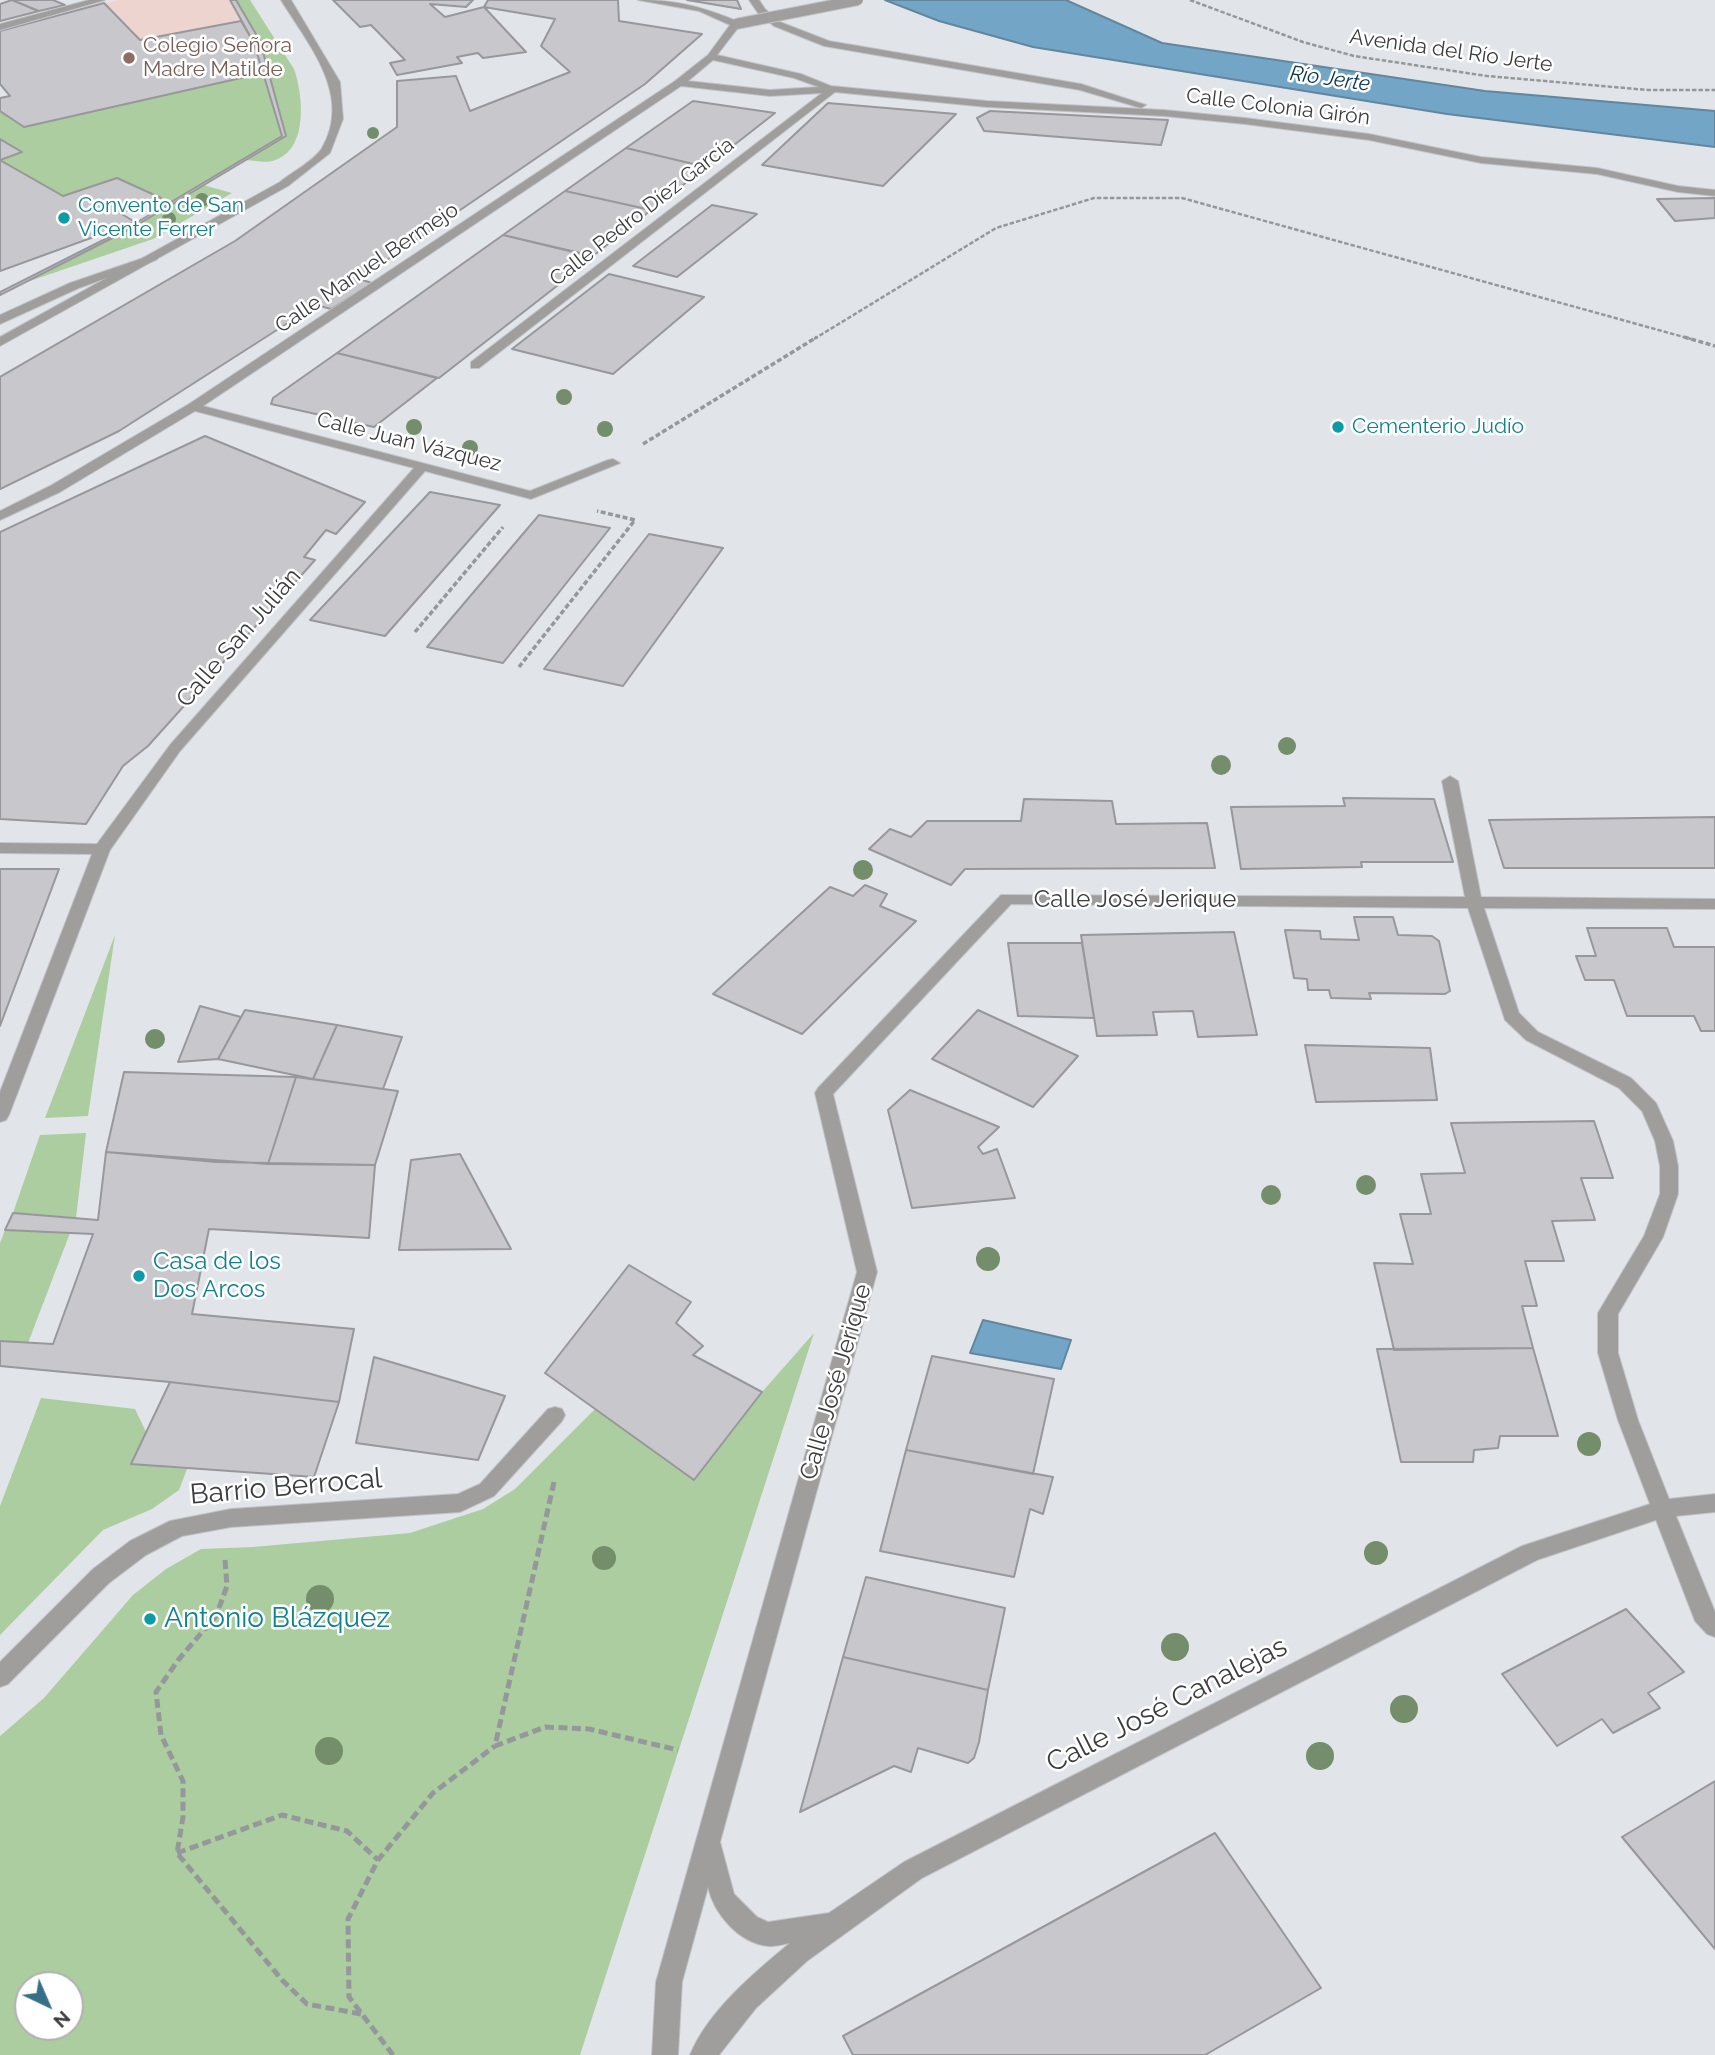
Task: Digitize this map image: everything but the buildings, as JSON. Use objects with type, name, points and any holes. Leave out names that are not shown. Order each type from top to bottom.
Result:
[{"type":"street","points":[[73,0],[84,4]]},
{"type":"street","points":[[0,27],[100,0]]},
{"type":"street","points":[[0,342],[284,184],[326,151],[338,119],[335,82],[286,0]]},
{"type":"street","points":[[643,0],[701,9],[736,24],[858,0]]},
{"type":"street","points":[[754,0],[761,11],[776,24],[827,44],[1082,87],[1164,113]]},
{"type":"street","name":"Calle Manuel Bermejo","points":[[0,516],[55,489],[193,407],[679,83],[711,57],[736,24]]},
{"type":"street","name":"Calle Colonia Girón","points":[[711,57],[797,76],[833,89]]},
{"type":"street","name":"Calle Colonia Girón","points":[[679,83],[770,93],[833,89],[987,104],[1164,113],[1314,129],[1481,160],[1597,171],[1678,189],[1715,193]]},
{"type":"street","name":"Calle Pedro Díez García","points":[[475,365],[833,89]]},
{"type":"street","points":[[0,320],[35,300],[152,258]]},
{"type":"street","name":"Calle Juan Vázquez","points":[[193,407],[531,495]]},
{"type":"street","points":[[531,495],[613,463]]},
{"type":"street","name":"Calle San Julián","points":[[0,1115],[102,849],[175,748],[421,468]]},
{"type":"street","points":[[1450,781],[1474,902],[1511,1016],[1532,1036],[1625,1083],[1650,1108],[1664,1141],[1669,1166],[1669,1194],[1653,1237],[1608,1313],[1608,1353],[1628,1420],[1703,1614],[1715,1627]]},
{"type":"street","points":[[0,848],[102,849]]},
{"type":"street","name":"Calle José Jerique","points":[[665,2055],[669,1982],[867,1272],[824,1093],[1007,898],[1474,902]]},
{"type":"street","points":[[1474,902],[1715,904]]},
{"type":"street","name":"Barrio Berrocal","points":[[0,1677],[102,1576],[138,1548],[178,1527],[231,1518],[460,1503],[486,1490],[555,1415]]},
{"type":"street","name":"Calle José Canalejas","points":[[703,2055],[717,2033],[766,1977],[830,1925],[913,1870],[1530,1553],[1664,1508],[1715,1503]]},
{"type":"street","points":[[708,1840],[723,1900],[748,1926],[768,1934],[830,1925]]},
{"type":"path","name":"Avenida del Río Jerte","points":[[1190,0],[1303,42],[1354,56],[1487,76],[1648,90],[1715,90]]},
{"type":"path","points":[[613,463],[996,228],[1094,198],[1182,198],[1715,345]]},
{"type":"path","points":[[415,632],[531,495]]},
{"type":"path","points":[[519,667],[635,520]]},
{"type":"path","points":[[495,1746],[555,1480]]},
{"type":"path","points":[[224,1548],[227,1586],[216,1616],[178,1659],[156,1692],[161,1735],[183,1781],[183,1817],[177,1853],[282,1980],[307,2004],[361,2014]]},
{"type":"path","points":[[393,2055],[349,1997],[348,1919],[378,1860],[433,1793],[495,1746],[545,1727],[589,1729],[678,1750]]},
{"type":"path","points":[[177,1853],[282,1815],[347,1831],[378,1860]]},
{"type":"shaded area","name":"Colegio Señora Madre Matilde","points":[[118,0],[230,0],[254,43],[263,73],[0,133],[0,98],[10,96],[0,84],[0,31]]},
{"type":"green space","points":[[236,0],[250,0],[294,69],[300,92],[301,118],[294,143],[288,152],[270,161],[246,160],[286,136],[260,41]]},
{"type":"green space","points":[[263,73],[282,136],[171,202],[117,178],[63,196],[0,160],[21,152],[0,139],[0,111],[24,127]]},
{"type":"green space","points":[[203,185],[232,193],[153,239],[18,285],[132,228]]},
{"type":"green space","points":[[115,935],[88,1116],[45,1118]]},
{"type":"green space","points":[[86,1133],[76,1218],[13,1213],[40,1135]]},
{"type":"green space","points":[[5,1230],[70,1233],[28,1343],[0,1341],[0,1243]]},
{"type":"green space","points":[[814,1333],[580,2055],[0,2055],[0,1736],[44,1698],[133,1595],[166,1569],[201,1549],[410,1533],[483,1509],[515,1489],[595,1409],[694,1480],[762,1392]]},
{"type":"green space","points":[[41,1398],[135,1409],[146,1432],[132,1464],[187,1469],[179,1490],[152,1509],[103,1530],[0,1635],[0,1506]]},
{"type":"water","name":"Río Jerte","points":[[885,0],[1066,0],[1162,43],[1485,91],[1715,111],[1715,147],[1447,114],[1033,47],[939,21]]},
{"type":"water","points":[[983,1320],[1071,1340],[1061,1369],[970,1353]]},
{"type":"place","name":"Colegio Señora Madre Matilde","points":[[129,58]]},
{"type":"place","name":"Convento de San Vicente Ferrer","points":[[64,218]]},
{"type":"place","name":"Cementerio Judío","points":[[1338,427]]},
{"type":"place","name":"Casa de los Dos Arcos","points":[[139,1276]]},
{"type":"place","name":"Antonio Blázquez","points":[[150,1619]]}]
